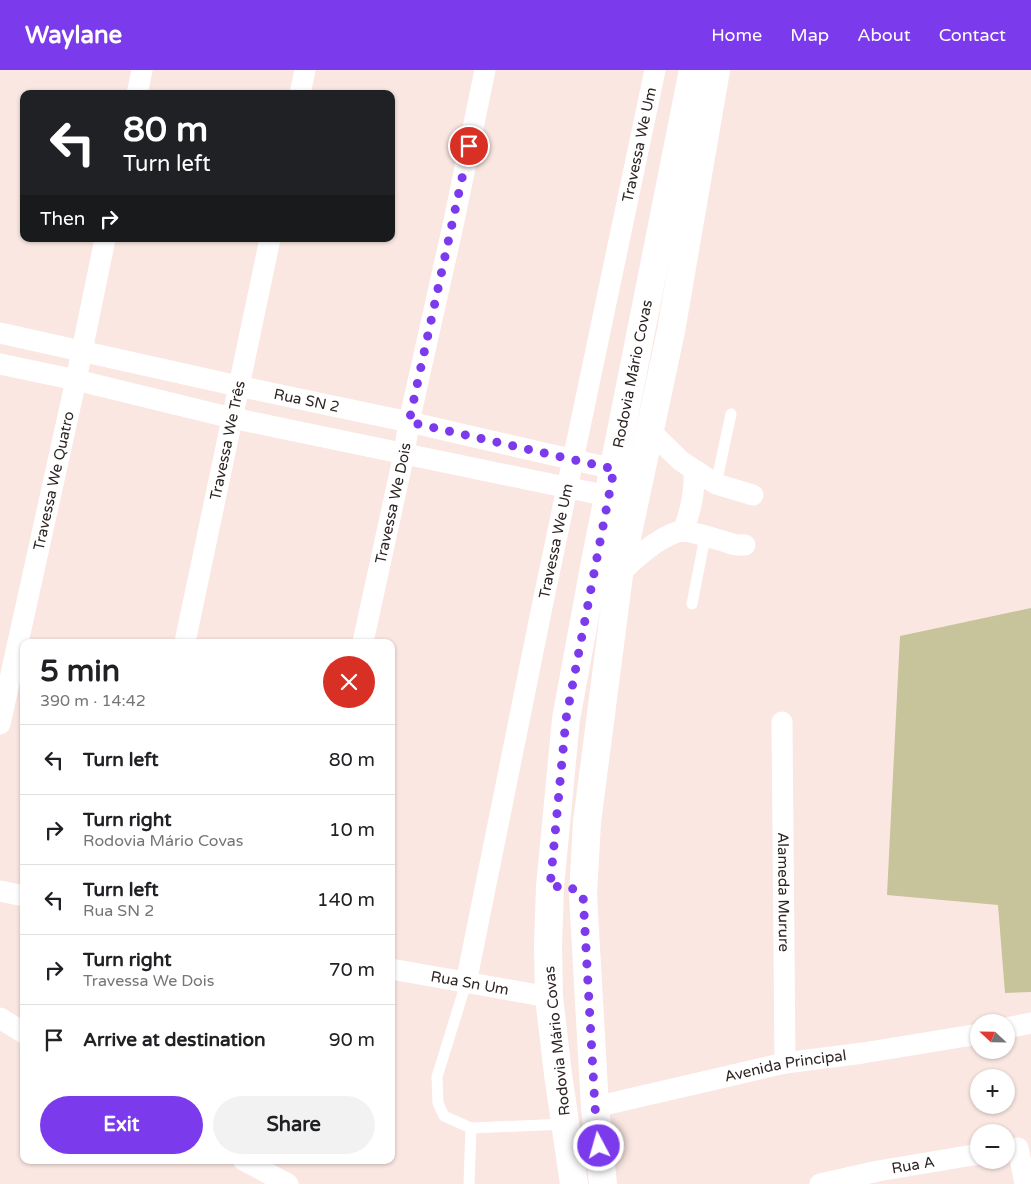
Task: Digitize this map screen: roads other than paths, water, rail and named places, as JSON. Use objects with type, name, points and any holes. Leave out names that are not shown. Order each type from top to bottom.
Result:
[{"type":"main road","name":"Rodovia Mário Covas","points":[[574,1184],[549,997],[550,887],[566,719],[608,496],[693,70]]},
{"type":"main road","name":"Rodovia Mário Covas","points":[[603,1184],[595,1107],[583,895],[587,822],[619,575],[671,330],[716,70]]},
{"type":"main road","points":[[550,887],[568,886],[583,895]]},
{"type":"street","points":[[138,90],[142,70]]},
{"type":"street","points":[[301,90],[305,70]]},
{"type":"street","name":"Travessa We Dois","points":[[364,639],[404,454],[409,422],[454,221],[484,70]]},
{"type":"street","name":"Travessa We Um","points":[[466,983],[655,70]]},
{"type":"street","name":"Travessa We Quatro","points":[[0,724],[104,242]]},
{"type":"street","name":"Travessa We Três","points":[[186,639],[269,242]]},
{"type":"street","name":"Rua SN 2","points":[[0,333],[409,422],[614,469]]},
{"type":"street","points":[[0,364],[76,380],[232,418],[608,496]]},
{"type":"street","points":[[649,430],[669,451],[716,484],[753,495]]},
{"type":"street","points":[[683,531],[692,502],[694,470]]},
{"type":"street","points":[[619,575],[644,551],[659,541],[683,531],[745,545]]},
{"type":"street","name":"Alameda Murure","points":[[782,722],[785,1063]]},
{"type":"street","points":[[0,890],[20,895]]},
{"type":"street","name":"Rua Sn Um","points":[[395,970],[549,997]]},
{"type":"street","points":[[0,1018],[20,1030]]},
{"type":"street","points":[[1015,1026],[1031,1023]]},
{"type":"street","name":"Avenida Principal","points":[[595,1107],[785,1063],[863,1053],[970,1035]]},
{"type":"street","points":[[1018,1148],[1025,1184]]},
{"type":"street","name":"Rua A","points":[[820,1184],[878,1171],[970,1156]]},
{"type":"street","points":[[250,1164],[288,1184]]},
{"type":"lane","points":[[716,484],[731,414]]},
{"type":"lane","points":[[692,604],[705,537]]},
{"type":"lane","points":[[466,983],[437,1077],[438,1103],[444,1116],[471,1128],[566,1124]]},
{"type":"lane","points":[[469,1184],[471,1128]]}]
